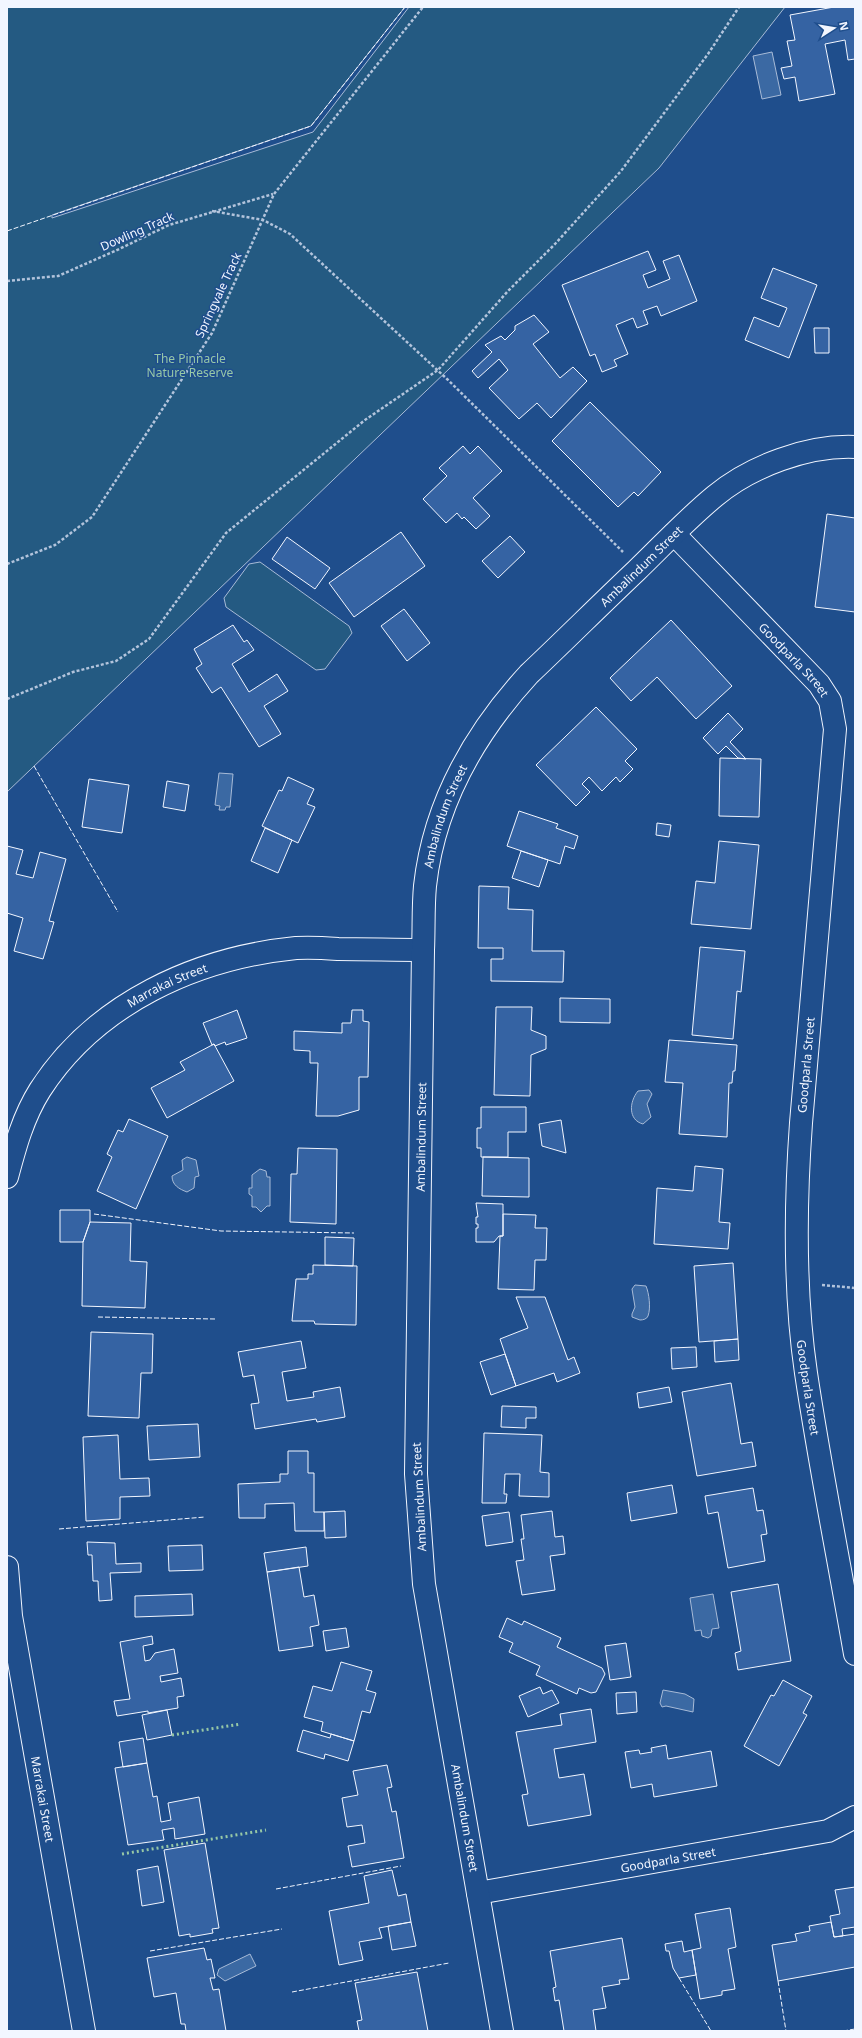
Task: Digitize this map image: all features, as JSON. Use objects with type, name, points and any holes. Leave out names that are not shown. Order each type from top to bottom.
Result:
[{"type":"street","name":"Ambalindum Street","points":[[502,2031],[424,1584],[416,1474],[423,950],[425,887],[429,859],[445,803],[471,748],[508,698],[529,674],[674,534],[715,496],[733,483],[774,462],[796,454],[842,446],[855,446]]},
{"type":"street","name":"Goodparla Street","points":[[674,534],[819,684],[830,701],[835,729],[799,1144],[797,1173],[797,1273],[806,1373],[855,1654]]},
{"type":"street","name":"Marrakai Street","points":[[7,1178],[18,1135],[40,1090],[72,1049],[91,1030],[136,998],[186,972],[241,956],[297,948],[423,950]]},
{"type":"street","name":"Marrakai Street","points":[[7,1567],[11,1616],[84,2031]]},
{"type":"street","name":"Goodparla Street","points":[[478,1893],[828,1831],[855,1817]]},
{"type":"path","name":"Springvale Track","points":[[7,564],[55,545],[92,517],[212,333],[274,194],[422,7]]},
{"type":"path","points":[[7,699],[73,672],[116,661],[149,639],[226,533],[364,420],[438,370],[508,291],[621,171],[708,54],[739,7]]},
{"type":"path","name":"Dowling Track","points":[[7,281],[58,276],[169,225],[212,211],[274,194]]},
{"type":"path","points":[[212,211],[262,220],[290,234],[438,370],[639,568]]},
{"type":"green space","name":"The Pinnacle Nature Reserve","points":[[7,7],[405,7],[311,126],[52,215],[52,218],[313,132],[409,7],[785,7],[659,168],[7,792]]},
{"type":"green space","points":[[260,562],[349,626],[352,633],[325,669],[316,670],[226,607],[224,598],[249,564]]},
{"type":"shaded area","points":[[772,52],[781,95],[762,99],[753,56]]},
{"type":"shaded area","points":[[219,773],[233,774],[230,807],[226,807],[225,810],[219,810],[220,806],[215,805]]},
{"type":"shaded area","points":[[649,1090],[652,1094],[647,1104],[651,1117],[643,1124],[638,1122],[632,1115],[632,1105],[638,1091]]},
{"type":"shaded area","points":[[187,1157],[196,1160],[199,1176],[195,1177],[194,1188],[187,1192],[176,1186],[173,1182],[172,1176],[183,1170],[182,1160]]},
{"type":"shaded area","points":[[260,1169],[266,1171],[267,1177],[270,1177],[270,1206],[267,1206],[261,1212],[256,1207],[252,1207],[252,1196],[249,1194],[249,1188],[252,1188],[252,1175]]},
{"type":"shaded area","points":[[635,1285],[646,1286],[648,1293],[649,1313],[644,1320],[632,1317],[635,1307],[632,1289]]},
{"type":"shaded area","points":[[713,1594],[719,1628],[712,1629],[711,1636],[708,1638],[702,1636],[701,1630],[695,1631],[690,1598]]},
{"type":"shaded area","points":[[663,1690],[685,1694],[694,1699],[693,1712],[666,1706],[662,1707],[660,1703]]},
{"type":"shaded area","points":[[250,1954],[256,1966],[225,1981],[217,1975],[219,1969]]},
{"type":"building","points":[[834,7],[855,7],[855,59],[848,60],[845,40],[825,44],[835,94],[799,101],[795,77],[784,79],[781,68],[792,66],[787,41],[795,40],[790,15]]},
{"type":"building","points":[[648,251],[656,270],[643,275],[648,288],[670,279],[663,261],[679,255],[697,301],[661,316],[657,306],[643,311],[648,324],[637,328],[633,318],[616,325],[628,354],[614,360],[617,366],[602,372],[595,354],[590,356],[562,285]]},
{"type":"building","points":[[773,268],[817,285],[789,358],[745,340],[754,317],[779,327],[787,308],[761,298]]},
{"type":"building","points":[[534,315],[549,332],[533,344],[560,378],[573,367],[587,381],[551,418],[537,403],[519,419],[489,388],[508,370],[499,359],[478,378],[472,371],[492,352],[485,345],[501,336],[505,340],[515,330],[515,326]]},
{"type":"building","points":[[814,328],[829,328],[829,353],[815,353]]},
{"type":"building","points":[[590,402],[661,472],[638,496],[634,492],[618,507],[552,441]]},
{"type":"building","points":[[463,446],[470,454],[478,446],[502,471],[473,498],[490,516],[476,529],[464,517],[462,519],[457,513],[446,523],[423,499],[447,476],[439,468]]},
{"type":"building","points":[[827,514],[855,518],[855,612],[815,607]]},
{"type":"building","points":[[401,532],[425,566],[354,617],[329,583]]},
{"type":"building","points":[[510,536],[525,552],[498,578],[482,561]]},
{"type":"building","points":[[287,537],[330,568],[315,589],[272,559]]},
{"type":"building","points":[[404,609],[430,643],[407,661],[381,626]]},
{"type":"building","points":[[671,620],[732,686],[696,719],[657,677],[631,701],[610,678]]},
{"type":"building","points":[[233,625],[244,642],[247,640],[254,650],[232,664],[249,692],[277,674],[288,691],[264,706],[281,734],[259,747],[221,687],[212,693],[196,668],[202,664],[194,649]]},
{"type":"building","points":[[596,707],[637,749],[625,761],[633,769],[620,782],[616,777],[602,791],[589,777],[582,784],[590,792],[576,806],[536,765]]},
{"type":"building","points":[[728,713],[743,729],[730,742],[746,759],[738,758],[726,746],[718,754],[703,738]]},
{"type":"building","points":[[720,758],[761,759],[759,817],[719,816]]},
{"type":"building","points":[[288,777],[314,789],[307,804],[315,807],[298,843],[262,826],[279,790],[282,791]]},
{"type":"building","points":[[89,779],[129,785],[122,833],[82,827]]},
{"type":"building","points":[[167,781],[189,785],[185,811],[163,807]]},
{"type":"building","points":[[519,811],[558,824],[556,828],[578,836],[574,849],[565,846],[560,864],[507,846]]},
{"type":"building","points":[[657,823],[671,825],[669,837],[656,835]]},
{"type":"building","points":[[265,828],[292,840],[278,873],[251,861]]},
{"type":"building","points":[[719,841],[759,845],[751,929],[691,924],[696,881],[715,883]]},
{"type":"building","points":[[7,846],[23,850],[16,874],[33,878],[40,852],[66,859],[49,921],[54,922],[43,959],[14,951],[23,918],[7,913]]},
{"type":"building","points":[[521,851],[548,860],[539,887],[512,878]]},
{"type":"building","points":[[479,886],[509,887],[508,909],[533,910],[532,951],[564,951],[563,982],[491,981],[491,959],[503,959],[503,948],[478,948]]},
{"type":"building","points":[[700,947],[745,951],[741,992],[737,991],[733,1039],[692,1035]]},
{"type":"building","points":[[560,998],[610,999],[610,1023],[560,1022]]},
{"type":"building","points":[[496,1007],[532,1007],[531,1030],[546,1036],[546,1049],[531,1055],[530,1096],[494,1095]]},
{"type":"building","points":[[237,1010],[247,1038],[226,1045],[225,1042],[215,1046],[214,1044],[212,1045],[203,1023]]},
{"type":"building","points":[[352,1010],[363,1010],[363,1021],[369,1022],[368,1077],[359,1077],[359,1110],[338,1116],[316,1116],[318,1063],[310,1063],[310,1051],[294,1050],[294,1031],[342,1033],[342,1023],[351,1023]]},
{"type":"building","points":[[669,1040],[737,1045],[735,1071],[733,1071],[732,1083],[729,1083],[727,1137],[679,1134],[683,1083],[665,1082]]},
{"type":"building","points":[[214,1044],[234,1081],[167,1118],[151,1088],[185,1070],[180,1062]]},
{"type":"building","points":[[481,1107],[526,1107],[526,1132],[508,1132],[508,1157],[481,1157],[481,1148],[477,1148],[477,1128],[481,1128]]},
{"type":"building","points":[[129,1119],[168,1136],[136,1209],[97,1191],[112,1157],[107,1154],[118,1130],[123,1132]]},
{"type":"building","points":[[561,1120],[566,1153],[542,1146],[539,1124]]},
{"type":"building","points":[[298,1148],[337,1149],[336,1224],[290,1222],[291,1174],[297,1174]]},
{"type":"building","points":[[483,1157],[529,1158],[529,1197],[482,1196]]},
{"type":"building","points":[[695,1166],[723,1169],[719,1222],[730,1223],[728,1249],[654,1244],[657,1188],[693,1191]]},
{"type":"building","points":[[476,1203],[503,1204],[503,1236],[499,1236],[494,1242],[476,1242],[476,1228],[478,1228],[478,1224],[476,1224],[476,1217],[478,1217]]},
{"type":"building","points":[[60,1210],[90,1210],[90,1222],[83,1242],[60,1242]]},
{"type":"building","points":[[503,1214],[536,1215],[535,1228],[547,1228],[546,1260],[535,1260],[534,1290],[498,1289],[500,1236],[503,1236]]},
{"type":"building","points":[[90,1222],[131,1223],[130,1261],[147,1262],[145,1308],[82,1306],[83,1242]]},
{"type":"building","points":[[325,1237],[354,1238],[353,1266],[325,1265]]},
{"type":"building","points":[[733,1263],[738,1339],[699,1342],[694,1266]]},
{"type":"building","points":[[313,1265],[357,1266],[356,1325],[315,1324],[314,1321],[292,1321],[296,1279],[308,1279],[308,1274],[313,1274]]},
{"type":"building","points":[[516,1297],[545,1297],[568,1360],[574,1357],[580,1373],[557,1382],[554,1373],[516,1386],[500,1339],[528,1328]]},
{"type":"building","points":[[91,1332],[153,1334],[152,1373],[141,1373],[139,1418],[88,1416]]},
{"type":"building","points":[[738,1339],[739,1360],[715,1362],[714,1341]]},
{"type":"building","points":[[301,1341],[306,1368],[282,1372],[287,1401],[314,1397],[313,1392],[340,1387],[345,1417],[317,1422],[316,1419],[255,1429],[251,1404],[259,1403],[254,1375],[243,1377],[238,1352]]},
{"type":"building","points":[[696,1347],[697,1367],[672,1369],[671,1348]]},
{"type":"building","points":[[505,1354],[516,1386],[491,1395],[480,1362]]},
{"type":"building","points":[[731,1383],[741,1444],[752,1442],[756,1466],[697,1476],[682,1392]]},
{"type":"building","points":[[669,1387],[672,1402],[639,1408],[637,1393]]},
{"type":"building","points":[[502,1406],[536,1407],[536,1418],[526,1418],[526,1428],[501,1427]]},
{"type":"building","points":[[198,1424],[200,1457],[149,1460],[147,1426]]},
{"type":"building","points":[[484,1433],[542,1435],[540,1472],[549,1473],[549,1497],[519,1496],[520,1474],[505,1474],[504,1494],[507,1494],[506,1503],[482,1503]]},
{"type":"building","points":[[118,1435],[120,1479],[149,1478],[150,1496],[120,1497],[120,1519],[86,1521],[83,1437]]},
{"type":"building","points":[[288,1451],[308,1451],[308,1473],[314,1473],[314,1512],[324,1512],[324,1531],[295,1531],[294,1503],[265,1504],[265,1518],[239,1518],[238,1484],[280,1482],[280,1474],[288,1474]]},
{"type":"building","points":[[672,1485],[677,1513],[631,1521],[627,1493]]},
{"type":"building","points":[[753,1488],[757,1511],[763,1510],[767,1534],[761,1535],[765,1561],[728,1568],[718,1512],[708,1514],[705,1496]]},
{"type":"building","points":[[345,1511],[346,1537],[325,1538],[324,1512]]},
{"type":"building","points":[[552,1511],[555,1537],[563,1536],[565,1554],[550,1556],[555,1590],[522,1595],[516,1561],[524,1560],[521,1539],[524,1539],[521,1515]]},
{"type":"building","points":[[509,1512],[513,1542],[486,1546],[482,1516]]},
{"type":"building","points":[[87,1542],[115,1543],[116,1564],[141,1563],[141,1572],[110,1573],[112,1600],[99,1601],[98,1581],[93,1581],[92,1555],[88,1555]]},
{"type":"building","points":[[202,1545],[203,1570],[169,1571],[168,1546]]},
{"type":"building","points":[[306,1547],[308,1566],[267,1572],[264,1553]]},
{"type":"building","points":[[299,1567],[304,1597],[314,1595],[319,1625],[310,1627],[313,1646],[279,1651],[267,1572]]},
{"type":"building","points":[[778,1584],[791,1661],[738,1670],[735,1653],[741,1651],[731,1592]]},
{"type":"building","points":[[192,1594],[193,1615],[135,1617],[135,1596]]},
{"type":"building","points":[[507,1618],[522,1625],[524,1621],[561,1638],[557,1647],[602,1668],[605,1674],[596,1692],[591,1693],[579,1688],[577,1694],[536,1675],[540,1666],[509,1652],[513,1643],[499,1637]]},
{"type":"building","points":[[346,1628],[349,1647],[326,1651],[323,1631]]},
{"type":"building","points":[[152,1636],[153,1644],[143,1646],[145,1661],[150,1660],[155,1653],[174,1649],[178,1673],[160,1676],[161,1682],[181,1678],[184,1696],[177,1697],[178,1708],[117,1716],[114,1701],[130,1699],[120,1642]]},
{"type":"building","points":[[626,1643],[631,1677],[610,1680],[605,1646]]},
{"type":"building","points":[[341,1662],[372,1671],[366,1690],[376,1693],[370,1713],[362,1711],[354,1741],[321,1731],[323,1722],[304,1717],[313,1686],[332,1691]]},
{"type":"building","points":[[783,1680],[812,1696],[803,1713],[807,1715],[779,1766],[744,1746],[771,1695],[774,1696]]},
{"type":"building","points":[[540,1687],[543,1694],[552,1690],[559,1703],[528,1717],[519,1696]]},
{"type":"building","points":[[636,1692],[637,1712],[617,1714],[616,1693]]},
{"type":"building","points":[[591,1709],[596,1742],[554,1749],[559,1778],[584,1774],[591,1815],[528,1826],[522,1795],[528,1794],[516,1732],[562,1725],[560,1714]]},
{"type":"building","points":[[167,1710],[172,1735],[147,1740],[142,1715]]},
{"type":"building","points":[[303,1730],[330,1738],[331,1734],[354,1741],[348,1761],[325,1754],[324,1759],[297,1751]]},
{"type":"building","points":[[143,1738],[147,1763],[123,1767],[119,1742]]},
{"type":"building","points":[[666,1745],[668,1759],[711,1751],[717,1786],[654,1797],[652,1784],[631,1788],[625,1752],[639,1750],[640,1754],[652,1752],[651,1748]]},
{"type":"building","points":[[147,1763],[153,1797],[157,1796],[161,1822],[171,1820],[168,1803],[199,1797],[205,1834],[175,1839],[174,1828],[162,1830],[164,1840],[128,1845],[115,1768]]},
{"type":"building","points":[[387,1765],[392,1787],[387,1788],[392,1812],[396,1811],[404,1858],[352,1867],[348,1846],[365,1843],[362,1825],[347,1827],[342,1798],[358,1795],[353,1771]]},
{"type":"building","points":[[205,1843],[219,1928],[212,1929],[213,1933],[190,1937],[190,1934],[179,1936],[164,1850]]},
{"type":"building","points":[[158,1866],[164,1902],[142,1906],[137,1870]]},
{"type":"building","points":[[392,1870],[398,1896],[406,1894],[411,1922],[379,1928],[382,1938],[359,1942],[363,1960],[339,1965],[329,1911],[369,1903],[364,1876]]},
{"type":"building","points":[[855,1887],[855,1927],[842,1929],[843,1936],[834,1937],[830,1916],[840,1914],[835,1890]]},
{"type":"building","points":[[730,1908],[736,1947],[728,1949],[735,1989],[722,1991],[722,1995],[700,1999],[692,1950],[701,1948],[695,1914]]},
{"type":"building","points":[[411,1922],[416,1946],[392,1950],[388,1926]]},
{"type":"building","points":[[831,1922],[834,1937],[855,1934],[855,1967],[778,1981],[772,1945],[797,1941],[795,1934],[810,1931],[809,1926]]},
{"type":"building","points":[[622,1938],[629,1979],[619,1980],[620,1984],[602,1987],[606,2008],[593,2010],[596,2031],[564,2031],[559,2000],[555,2001],[553,1988],[556,1987],[550,1951]]},
{"type":"building","points":[[682,1941],[684,1952],[692,1950],[696,1975],[679,1978],[673,1968],[669,1951],[666,1951],[665,1944]]},
{"type":"building","points":[[204,1948],[207,1960],[211,1959],[215,1978],[210,1978],[213,1990],[219,1989],[226,2031],[186,2031],[185,2024],[181,2024],[176,1993],[154,1997],[147,1958]]},
{"type":"building","points":[[417,1972],[428,2031],[359,2031],[357,2021],[362,2020],[355,1983]]},
{"type":"hedge","points":[[172,1735],[241,1724]]},
{"type":"hedge","points":[[122,1854],[266,1830]]},
{"type":"fence","points":[[7,231],[311,126],[405,7]]},
{"type":"fence","points":[[34,766],[118,912]]},
{"type":"fence","points":[[94,1214],[221,1231],[354,1233]]},
{"type":"fence","points":[[98,1317],[215,1319]]},
{"type":"fence","points":[[59,1529],[205,1517]]},
{"type":"fence","points":[[276,1889],[401,1866]]},
{"type":"fence","points":[[150,1951],[282,1929]]},
{"type":"fence","points":[[292,1992],[449,1963]]},
{"type":"fence","points":[[679,1978],[711,2031]]},
{"type":"fence","points":[[778,1981],[786,2031]]},
{"type":"fence","points":[[843,2031],[855,2029]]}]
